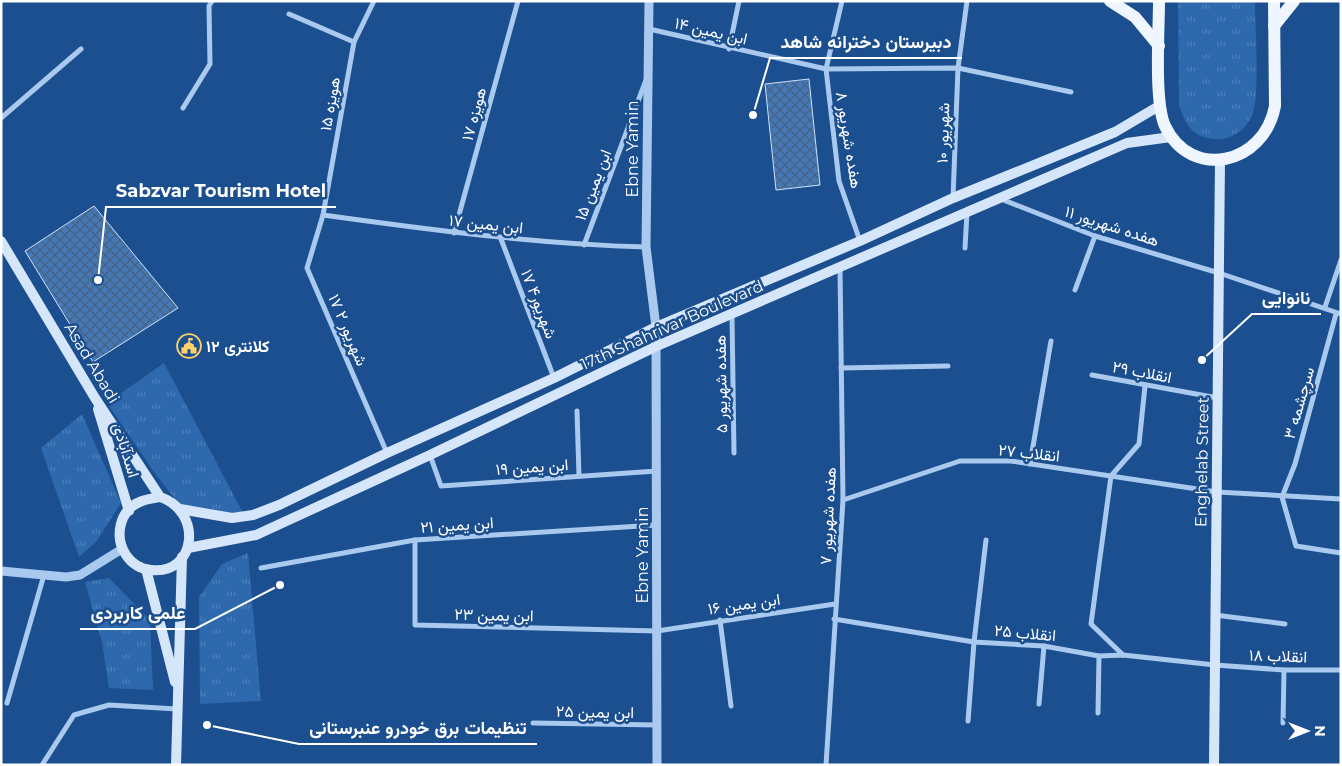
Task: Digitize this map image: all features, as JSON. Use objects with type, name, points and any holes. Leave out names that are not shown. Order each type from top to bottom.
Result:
[{"type":"main road","points":[[1110,1],[1135,17],[1159,46]]},
{"type":"main road","points":[[1159,1],[1161,117],[1171,137],[1179,145],[1198,156],[1220,159],[1232,158],[1248,150],[1262,138],[1268,128],[1275,106],[1274,1]]},
{"type":"main road","points":[[1274,26],[1294,1]]},
{"type":"main road","name":"17th Shahrivar Boulevard","points":[[180,509],[232,518],[253,515],[554,378],[656,327],[860,241],[953,198],[1115,132],[1160,106]]},
{"type":"main road","name":"17th Shahrivar Boulevard","points":[[188,548],[256,535],[430,455],[657,346],[732,313],[1127,143],[1171,137]]},
{"type":"main road","name":"Enghelab Street","points":[[1214,765],[1220,159]]},
{"type":"main road","name":"Asad Abadi","points":[[1,241],[95,398],[160,497]]},
{"type":"main road","name":"اسدآبادی","points":[[95,398],[129,511]]},
{"type":"main road","points":[[160,497],[180,509],[190,528],[188,548],[182,558],[166,569],[146,569],[136,565],[122,549],[120,526],[129,511],[141,501],[160,497]]},
{"type":"main road","points":[[176,765],[182,558]]},
{"type":"main road","points":[[146,569],[178,696]]},
{"type":"street","points":[[183,108],[210,64],[209,6],[212,1]]},
{"type":"street","name":"هویزه ۱۵","points":[[324,215],[354,42],[374,1]]},
{"type":"street","name":"هویزه ۱۷","points":[[454,233],[518,1]]},
{"type":"street","name":"Ebne Yamin","points":[[649,1],[646,247],[657,346],[657,765]]},
{"type":"street","points":[[728,49],[739,1]]},
{"type":"street","name":"هفده شهریور ۸","points":[[842,1],[826,69],[839,181],[860,241]]},
{"type":"street","name":"شهریور ۱۰","points":[[953,198],[958,68],[967,1]]},
{"type":"street","points":[[289,14],[354,42]]},
{"type":"street","name":"ابن یمین ۱۴","points":[[649,29],[728,49],[826,69],[958,68],[1071,92]]},
{"type":"street","points":[[1,118],[81,49]]},
{"type":"street","name":"ابن یمین ۱۵","points":[[584,246],[647,77]]},
{"type":"street","name":"هفده شهریور ۱۱","points":[[999,199],[1095,236],[1219,273],[1325,307],[1339,314]]},
{"type":"street","points":[[965,248],[967,213]]},
{"type":"street","name":"ابن یمین ۱۷","points":[[324,215],[501,239],[584,246],[646,247]]},
{"type":"street","name":"۱۷ شهریور ۲","points":[[324,215],[307,268],[387,453]]},
{"type":"street","points":[[1075,290],[1095,236]]},
{"type":"street","name":"۱۷ شهریور۴","points":[[501,239],[554,378]]},
{"type":"street","points":[[1325,307],[1341,260]]},
{"type":"street","name":"هفده شهریور ۷","points":[[826,765],[843,500],[840,268]]},
{"type":"street","name":"هفده شهریور ۵","points":[[732,313],[734,454]]},
{"type":"street","name":"سرچشمه ۳","points":[[1282,497],[1295,464],[1339,314]]},
{"type":"street","points":[[1030,464],[1051,341]]},
{"type":"street","points":[[841,368],[948,366]]},
{"type":"street","name":"انقلاب ۲۹","points":[[1092,375],[1218,398]]},
{"type":"street","points":[[1123,655],[1091,624],[1111,476],[1139,444],[1145,386]]},
{"type":"street","points":[[577,411],[578,476]]},
{"type":"street","name":"ابن یمین ۱۹","points":[[430,455],[441,486],[657,471]]},
{"type":"street","name":"انقلاب ۲۷","points":[[843,500],[960,461],[1011,461],[1217,492],[1341,499]]},
{"type":"street","points":[[1282,497],[1296,546],[1341,553]]},
{"type":"street","name":"ابن یمین ۲۱","points":[[261,568],[415,540],[657,525]]},
{"type":"street","name":"ابن یمین ۲۳","points":[[415,540],[415,625],[657,631]]},
{"type":"street","points":[[968,721],[974,642],[986,540]]},
{"type":"street","points":[[1,571],[66,577],[80,575],[122,549]]},
{"type":"street","points":[[7,703],[44,575]]},
{"type":"street","name":"ابن یمین ۱۶","points":[[657,631],[835,604]]},
{"type":"street","points":[[1215,615],[1285,624]]},
{"type":"street","name":"انقلاب ۲۵","points":[[834,619],[974,642],[1044,646],[1099,656],[1123,655],[1215,665]]},
{"type":"street","points":[[720,620],[731,706]]},
{"type":"street","points":[[1039,704],[1044,646]]},
{"type":"street","points":[[1098,713],[1099,656]]},
{"type":"street","name":"انقلاب ۱۸","points":[[1215,665],[1284,670],[1341,670]]},
{"type":"street","points":[[1283,722],[1284,670]]},
{"type":"street","points":[[42,765],[74,715],[109,705],[177,708]]},
{"type":"street","name":"ابن یمین ۲۵","points":[[533,723],[657,725]]},
{"type":"green space","points":[[1178,1],[1255,1],[1257,76],[1255,104],[1250,120],[1240,131],[1228,138],[1214,139],[1201,136],[1188,125],[1181,110],[1179,104]]},
{"type":"green space","points":[[164,363],[243,513],[216,515],[178,503],[154,472],[107,403]]},
{"type":"green space","points":[[82,414],[121,503],[96,542],[79,557],[41,448]]},
{"type":"green space","points":[[248,553],[261,701],[200,704],[199,597],[222,564]]},
{"type":"green space","points":[[109,578],[150,620],[153,690],[109,688],[102,642],[85,582]]},
{"type":"building","points":[[809,79],[820,185],[776,190],[765,84]]},
{"type":"building","points":[[94,206],[178,308],[93,362],[25,251]]},
{"type":"place","name":"دبیرستان دخترانه شاهد","points":[[753,115]]},
{"type":"place","name":"Sabzvar Tourism Hotel","points":[[98,280]]},
{"type":"place","name":"کلانتری ۱۲","points":[[189,346]]},
{"type":"place","name":"نانوایی","points":[[1202,360]]},
{"type":"place","name":"علمی کاربردی","points":[[280,585]]},
{"type":"place","name":"تنظیمات برق خودرو عنبرستانی","points":[[207,725]]}]
